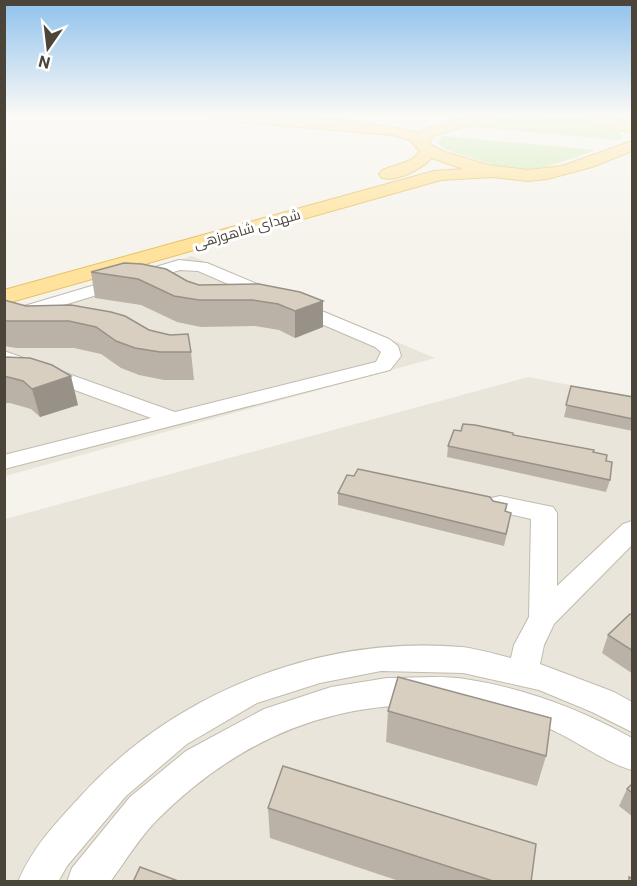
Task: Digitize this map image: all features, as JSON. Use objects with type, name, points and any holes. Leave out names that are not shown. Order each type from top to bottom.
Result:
[{"type":"main road","name":"شهدای شاهوزهی","points":[[4,282],[401,170],[417,164],[420,157]]},
{"type":"main road","points":[[452,157],[491,172],[524,177],[546,176],[602,157]]},
{"type":"main road","points":[[595,160],[620,157]]},
{"type":"main road","name":"شهدای شاهوزهی","points":[[4,297],[440,175],[491,172]]},
{"type":"street","points":[[4,318],[179,265],[191,264],[201,266],[382,343],[391,350],[392,356],[383,366],[4,462]]},
{"type":"street","points":[[4,357],[171,418]]},
{"type":"street","points":[[500,504],[544,513],[543,617]]},
{"type":"street","points":[[522,674],[529,645],[543,617],[633,530]]},
{"type":"street","points":[[37,882],[54,853],[114,784],[175,734],[248,692],[320,670],[381,659],[463,660],[543,678],[633,718]]},
{"type":"street","points":[[86,882],[143,809],[198,762],[264,723],[331,701],[387,691],[463,692],[537,709],[590,731],[633,754]]},
{"type":"street","points":[[130,770],[158,796]]},
{"type":"shaded area","points":[[192,256],[435,358],[5,476],[5,311]]},
{"type":"shaded area","points":[[528,377],[632,397],[632,881],[5,882],[5,519]]},
{"type":"green space","points":[[469,157],[575,157],[531,169],[486,163]]},
{"type":"building","points":[[124,263],[166,269],[199,285],[259,284],[300,292],[323,301],[295,311],[278,304],[253,300],[199,300],[174,296],[138,279],[91,272]]},
{"type":"building","points":[[4,300],[26,306],[71,305],[111,312],[125,316],[149,330],[170,335],[188,334],[191,352],[160,352],[135,348],[116,341],[96,327],[69,321],[4,321]]},
{"type":"building","points":[[4,357],[30,358],[52,365],[71,376],[32,389],[23,381],[4,376]]},
{"type":"building","points":[[571,386],[633,397],[633,419],[566,405]]},
{"type":"building","points":[[463,424],[594,450],[593,452],[607,455],[606,461],[612,462],[610,480],[448,446],[454,430],[461,431]]},
{"type":"building","points":[[358,469],[490,497],[493,501],[507,504],[505,511],[511,513],[506,534],[338,493],[347,475],[354,476]]},
{"type":"building","points":[[630,614],[633,616],[633,651],[608,635]]},
{"type":"building","points":[[398,677],[551,718],[546,756],[388,711]]},
{"type":"building","points":[[283,766],[536,844],[531,882],[496,882],[268,808]]},
{"type":"building","points":[[633,783],[633,793],[627,789]]},
{"type":"building","points":[[140,867],[181,882],[133,882]]}]
